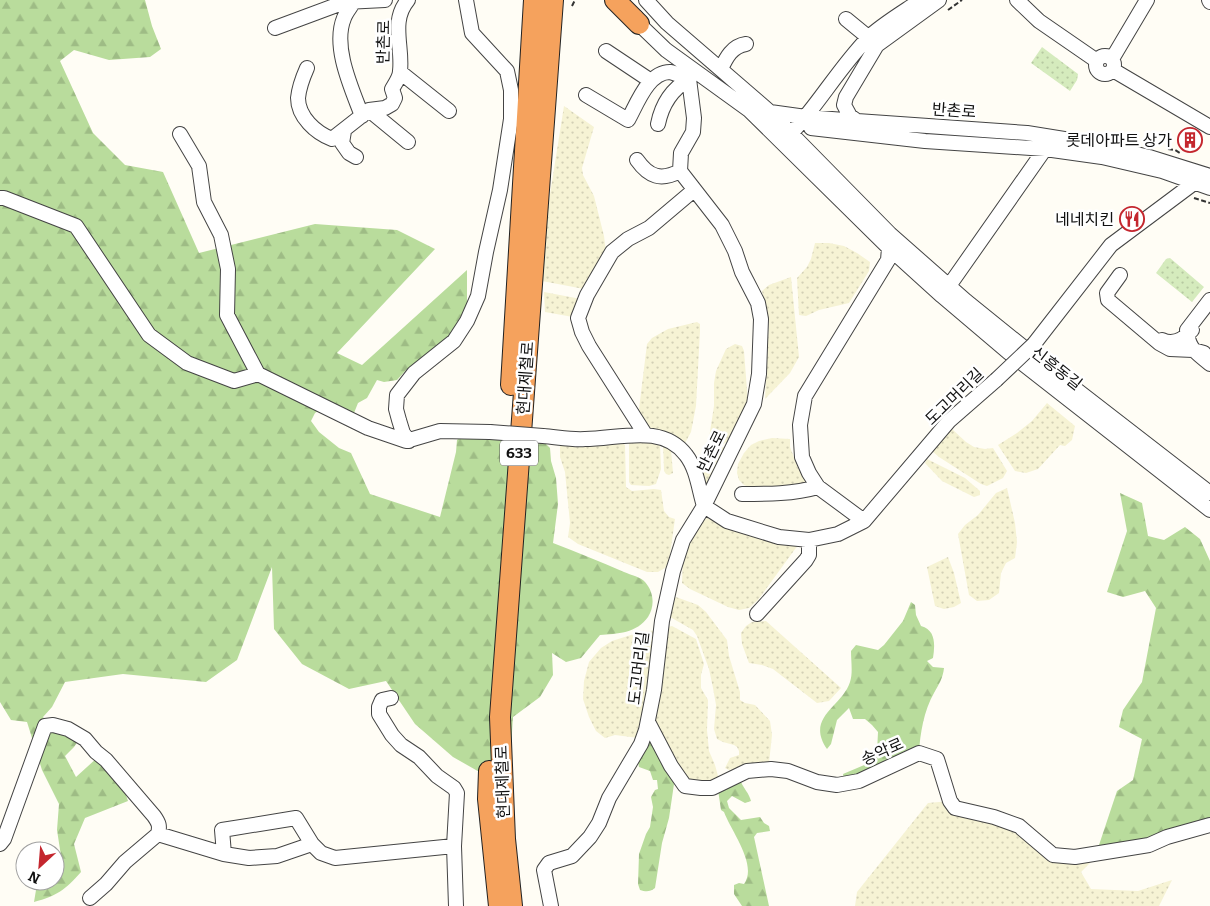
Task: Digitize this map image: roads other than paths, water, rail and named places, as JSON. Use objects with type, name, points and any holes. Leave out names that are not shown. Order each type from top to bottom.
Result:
[{"type":"highway","name":"현대제철로","points":[[499,906],[488,799],[490,700],[534,0]]},
{"type":"highway","name":"현대제철로","points":[[512,906],[501,776],[500,717],[553,0]]},
{"type":"highway","points":[[615,0],[639,24]]},
{"type":"highway","points":[[551,24],[568,3]]},
{"type":"highway","points":[[501,776],[522,906]]},
{"type":"highway","points":[[488,799],[488,880],[490,906]]},
{"type":"street","name":"반촌로","points":[[275,28],[345,2],[385,0]]},
{"type":"street","name":"반촌로","points":[[307,68],[300,87],[298,100],[303,114],[311,126],[322,135],[332,139],[366,113],[392,104],[395,98],[392,89],[400,72],[398,23],[404,5],[408,0]]},
{"type":"street","points":[[409,442],[396,408],[398,395],[414,374],[454,341],[478,296],[500,190],[511,119],[511,90],[506,71],[472,33],[466,0]]},
{"type":"street","points":[[625,0],[639,24],[677,59],[750,110],[793,146],[890,234],[945,291],[1210,493]]},
{"type":"street","points":[[636,0],[677,43],[716,65]]},
{"type":"street","points":[[646,0],[667,23],[770,112],[793,146]]},
{"type":"street","points":[[793,146],[811,121],[838,74],[921,0]]},
{"type":"street","points":[[1017,0],[1039,22],[1097,61],[1096,67],[1101,74],[1109,74],[1147,0]]},
{"type":"street","points":[[354,1],[344,18],[340,34],[346,73],[366,113],[408,142]]},
{"type":"street","points":[[857,121],[850,116],[844,106],[846,97],[873,41],[943,5]]},
{"type":"street","points":[[846,19],[873,41]]},
{"type":"street","points":[[716,65],[725,61],[739,45],[746,44]]},
{"type":"street","points":[[606,51],[651,80]]},
{"type":"street","points":[[1113,64],[1210,127]]},
{"type":"street","points":[[400,72],[449,111]]},
{"type":"street","points":[[586,95],[628,120],[651,80],[661,74],[672,72],[689,79]]},
{"type":"street","points":[[658,124],[671,93],[689,79]]},
{"type":"street","points":[[637,160],[646,172],[656,175],[672,176],[680,171],[681,153],[693,132],[694,118],[689,79]]},
{"type":"street","name":"반촌로","points":[[770,112],[925,141],[1045,149],[1102,157],[1162,171],[1210,188]]},
{"type":"street","name":"반촌로","points":[[811,121],[857,121],[1028,133],[1095,144],[1149,157],[1210,176]]},
{"type":"street","points":[[344,131],[342,143],[349,153],[356,157]]},
{"type":"street","points":[[180,134],[199,166],[204,202],[221,235],[228,269],[227,315],[258,374],[368,428],[409,442],[440,431],[490,432],[585,440],[645,434],[668,440],[679,447],[688,457],[694,469],[704,506]]},
{"type":"street","name":"신흥동길","points":[[793,146],[889,248],[945,291],[1008,352],[1210,510]]},
{"type":"street","points":[[945,291],[1045,149]]},
{"type":"street","name":"반촌로","points":[[680,171],[727,234],[742,272],[758,303],[760,320],[759,374],[754,404],[704,506]]},
{"type":"street","name":"도고머리길","points":[[551,906],[544,870],[549,863],[572,856],[590,837],[599,822],[608,798],[641,744],[648,722],[654,690],[662,621],[673,571],[683,540],[704,506],[727,521],[779,537],[809,540],[838,534],[864,521],[949,420],[996,380],[1034,344],[1111,245],[1194,183]]},
{"type":"street","points":[[645,434],[589,346],[578,318],[587,295],[612,252],[628,239],[649,228],[694,190]]},
{"type":"street","points":[[0,198],[76,226],[149,335],[187,363],[234,381],[258,374]]},
{"type":"street","points":[[864,521],[818,487],[802,457],[800,425],[805,396],[888,260],[889,248]]},
{"type":"street","points":[[1204,356],[1170,349],[1159,343],[1108,300],[1108,290],[1122,277],[1113,293],[1113,298],[1118,305],[1167,342],[1178,341],[1210,300]]},
{"type":"street","points":[[1204,356],[1188,342],[1188,328],[1210,309]]},
{"type":"street","points":[[742,494],[787,493],[818,487]]},
{"type":"street","points":[[757,614],[806,560],[809,555],[809,540]]},
{"type":"street","points":[[391,698],[382,700],[379,714],[392,735],[401,745],[419,757],[437,776],[454,788],[457,793],[454,846],[456,906]]},
{"type":"street","name":"송악로","points":[[648,722],[671,766],[685,786],[701,788],[712,788],[747,771],[770,769],[788,771],[818,782],[837,784],[859,781],[919,754],[928,756],[937,759],[942,770],[950,801],[955,808],[994,817],[1019,826],[1053,855],[1075,857],[1149,845],[1167,837],[1210,825]]},
{"type":"street","points":[[0,844],[4,839],[22,793],[45,726],[68,729],[85,739],[106,760],[154,816],[159,823],[160,829],[158,834],[125,862],[106,884],[90,898]]},
{"type":"street","points":[[224,854],[222,830],[296,818],[312,844],[321,853],[335,858],[454,846]]},
{"type":"street","points":[[158,834],[224,854],[249,858],[277,856],[312,844]]},
{"type":"place","name":"롯데아파트 상가","points":[[1190,140]]},
{"type":"place","name":"네네치킨","points":[[1132,219]]}]
